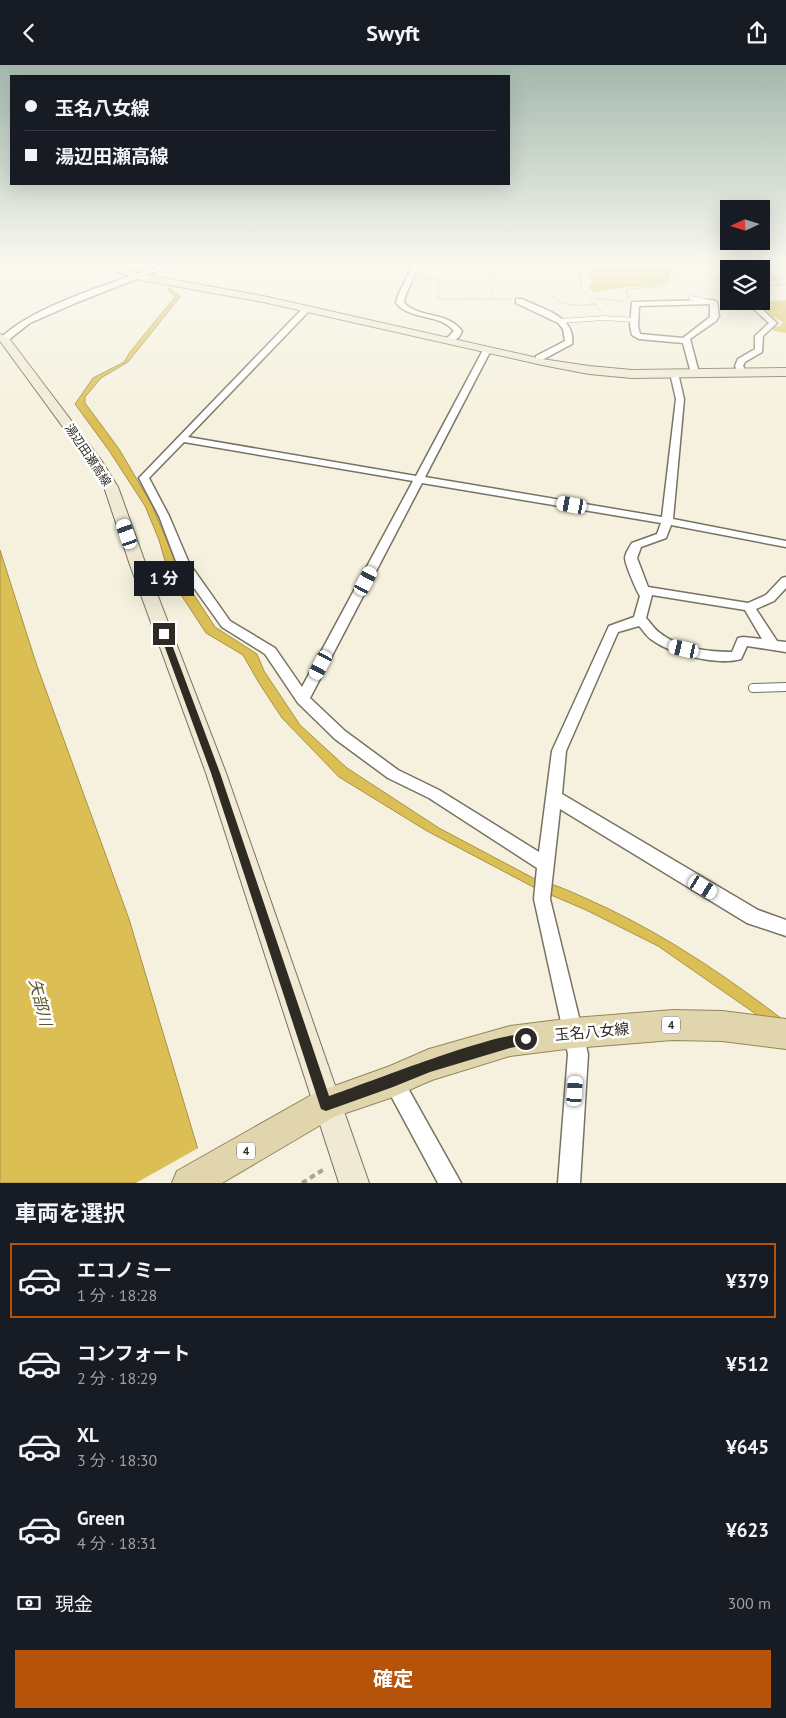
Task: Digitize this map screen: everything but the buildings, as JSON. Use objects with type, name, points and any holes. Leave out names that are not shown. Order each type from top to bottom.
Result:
[{"type":"main road","points":[[339,316],[487,350],[590,370],[632,374],[742,371],[786,372]]},
{"type":"main road","name":"湯辺田瀬高線","points":[[2,338],[96,463],[111,487],[138,565],[216,773],[314,1111],[354,1183]]},
{"type":"main road","name":"玉名八女線","points":[[189,1183],[314,1111],[429,1065],[510,1041],[574,1033],[673,1025],[722,1027],[777,1033]]},
{"type":"street","points":[[2,338],[27,321],[38,316]]},
{"type":"street","points":[[300,316],[144,478],[164,516],[183,564],[226,624],[270,651],[303,699],[340,735],[393,774],[434,794],[545,872]]},
{"type":"street","points":[[428,316],[456,326],[458,331],[456,335],[448,341]]},
{"type":"street","points":[[539,358],[569,342],[569,333],[566,325],[551,316]]},
{"type":"street","points":[[634,316],[636,335],[639,337],[686,341]]},
{"type":"street","points":[[686,341],[691,334],[715,316]]},
{"type":"street","points":[[742,371],[739,366],[741,361],[758,350],[757,339],[760,333],[773,323],[766,316]]},
{"type":"street","points":[[686,341],[695,373]]},
{"type":"street","points":[[303,699],[487,350]]},
{"type":"street","points":[[568,1183],[578,1054],[542,899],[559,751],[613,629],[639,621],[646,596],[642,590],[631,558],[636,545],[662,536],[667,521],[680,399],[674,373]]},
{"type":"street","points":[[181,439],[667,521],[786,544]]},
{"type":"street","points":[[642,590],[749,607],[770,598],[786,581]]},
{"type":"street","points":[[749,607],[779,647]]},
{"type":"street","points":[[639,619],[648,625],[656,637],[670,645],[698,652],[724,657],[736,656],[743,641],[779,647]]},
{"type":"street","points":[[554,797],[753,917],[786,928]]},
{"type":"street","points":[[393,1081],[450,1183]]},
{"type":"lane","points":[[561,321],[604,318],[634,320]]},
{"type":"lane","points":[[753,688],[786,687]]},
{"type":"path","points":[[302,1183],[326,1168]]},
{"type":"shaded area","points":[[772,316],[786,316],[786,333],[774,331],[771,328],[780,326],[783,322]]},
{"type":"water","points":[[159,316],[165,316],[128,362],[101,378],[85,397],[85,403],[119,449],[152,505],[181,575],[215,627],[257,654],[264,671],[300,725],[347,768],[439,828],[535,879],[564,889],[609,909],[678,947],[744,991],[786,1022],[786,1035],[658,946],[586,910],[537,889],[427,831],[339,777],[282,718],[243,655],[206,633],[170,578],[159,540],[145,506],[110,452],[75,404],[93,378],[124,362]]},
{"type":"water","name":"矢部川","points":[[0,550],[36,663],[129,919],[208,1183],[0,1183]]},
{"type":"pier","points":[[200,1147],[210,1183],[136,1183]]},
{"type":"route","points":[[164,634],[216,773],[326,1104],[393,1081],[429,1065],[510,1041],[526,1039]]}]
